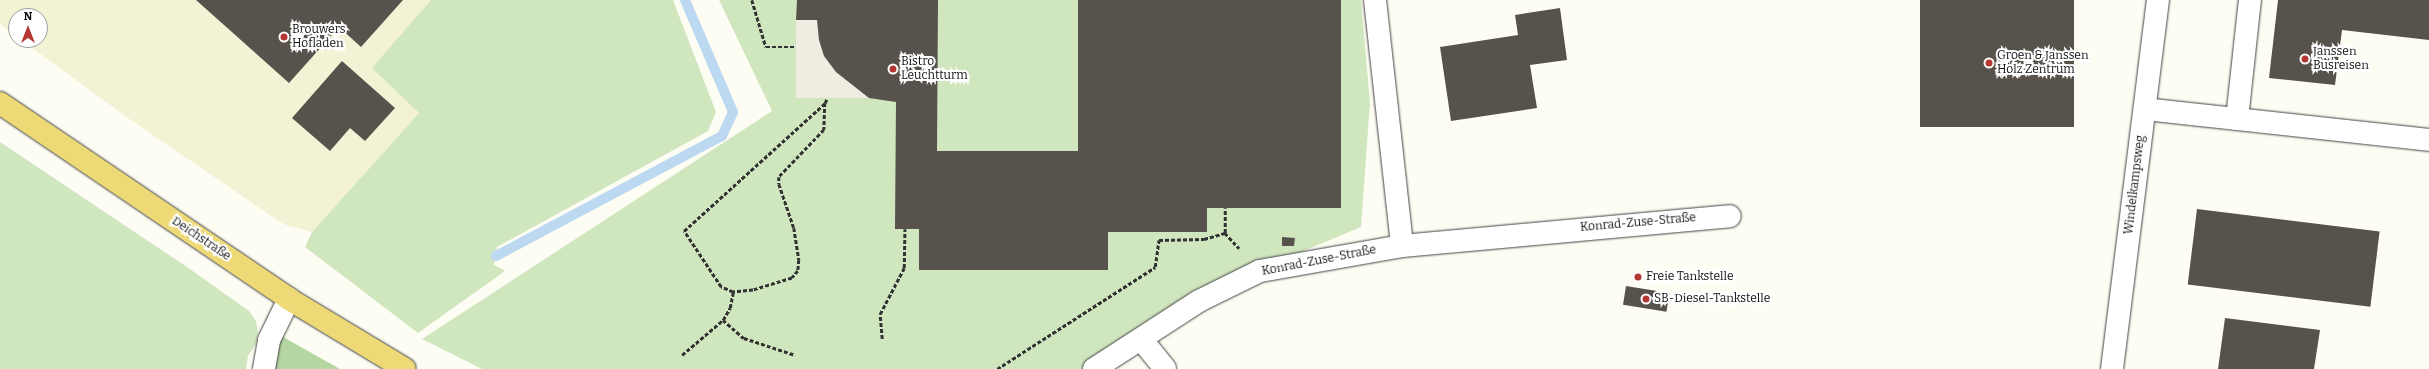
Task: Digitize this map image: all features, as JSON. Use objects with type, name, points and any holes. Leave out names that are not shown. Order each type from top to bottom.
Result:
[{"type":"main road","name":"Deichstraße","points":[[0,103],[289,299],[405,369]]},
{"type":"street","points":[[1375,0],[1402,246]]},
{"type":"street","name":"Windelkampsweg","points":[[2112,369],[2158,0]]},
{"type":"street","points":[[2237,120],[2250,0]]},
{"type":"street","points":[[2145,109],[2429,140]]},
{"type":"street","name":"Konrad-Zuse-Straße","points":[[1094,369],[1199,301],[1260,271],[1402,246],[1730,216]]},
{"type":"street","points":[[264,369],[269,340],[289,299]]},
{"type":"street","points":[[1141,339],[1165,369]]},
{"type":"path","points":[[752,0],[766,48],[796,47]]},
{"type":"path","points":[[826,103],[684,231],[721,287],[733,292],[753,290],[792,278],[798,271],[799,260],[794,228],[779,184],[779,177],[824,130],[826,103],[828,98]]},
{"type":"path","points":[[997,369],[1155,267],[1159,240],[1204,239],[1225,233],[1225,208]]},
{"type":"path","points":[[882,339],[880,314],[904,268],[906,229]]},
{"type":"path","points":[[682,355],[723,320],[730,308],[733,292]]},
{"type":"path","points":[[723,320],[744,338],[795,355]]},
{"type":"green space","points":[[0,0],[431,0],[373,68],[419,113],[312,232],[283,224],[128,118],[32,48],[48,48],[48,8],[8,8],[8,30],[0,24]]},
{"type":"green space","points":[[431,0],[673,0],[716,112],[708,131],[497,247],[494,265],[505,271],[418,333],[305,247],[312,232],[419,113],[372,68]]},
{"type":"green space","points":[[719,0],[1361,0],[1370,103],[1361,227],[1215,288],[1084,369],[482,369],[422,339],[772,111]]},
{"type":"green space","points":[[0,142],[187,267],[249,311],[256,321],[258,333],[256,344],[248,356],[246,369],[0,369]]},
{"type":"green space","points":[[276,333],[340,369],[264,369]]},
{"type":"shaded area","points":[[796,20],[817,20],[819,40],[824,56],[836,72],[869,98],[796,98]]},
{"type":"building","name":"Brouwers Hofladen","points":[[196,0],[403,0],[361,47],[339,27],[289,83]]},
{"type":"building","points":[[797,0],[938,0],[937,151],[1078,151],[1078,0],[1341,0],[1341,208],[1207,208],[1207,232],[1108,232],[1108,270],[919,270],[919,229],[895,229],[896,102],[869,98],[836,72],[824,56],[819,40],[817,20],[796,20]]},
{"type":"building","name":"Groen & Janssen Holz Zentrum","points":[[1920,0],[2074,0],[2074,127],[1920,127]]},
{"type":"building","name":"Janssen Busreisen","points":[[2278,0],[2429,0],[2429,40],[2342,30],[2335,85],[2269,78]]},
{"type":"building","points":[[1560,8],[1567,60],[1530,65],[1537,108],[1451,121],[1440,47],[1518,35],[1515,15]]},
{"type":"building","points":[[342,61],[395,108],[365,141],[350,128],[330,151],[292,118]]},
{"type":"building","points":[[2197,209],[2380,231],[2370,307],[2188,284]]},
{"type":"building","points":[[1282,237],[1295,238],[1294,246],[1282,246]]},
{"type":"building","name":"SB-Diesel-Tankstelle","points":[[1626,286],[1669,293],[1666,312],[1623,305]]},
{"type":"building","points":[[2225,318],[2320,330],[2314,369],[2218,369]]},
{"type":"waterway","points":[[496,256],[722,136],[733,112],[685,0]]},
{"type":"place","name":"Brouwers Hofladen","points":[[284,37]]},
{"type":"place","name":"Janssen Busreisen","points":[[2305,59]]},
{"type":"place","name":"Groen & Janssen Holz Zentrum","points":[[1989,63]]},
{"type":"place","name":"Bistro Leuchtturm","points":[[893,69]]},
{"type":"place","name":"Freie Tankstelle","points":[[1638,277]]},
{"type":"place","name":"SB-Diesel-Tankstelle","points":[[1646,299]]}]
